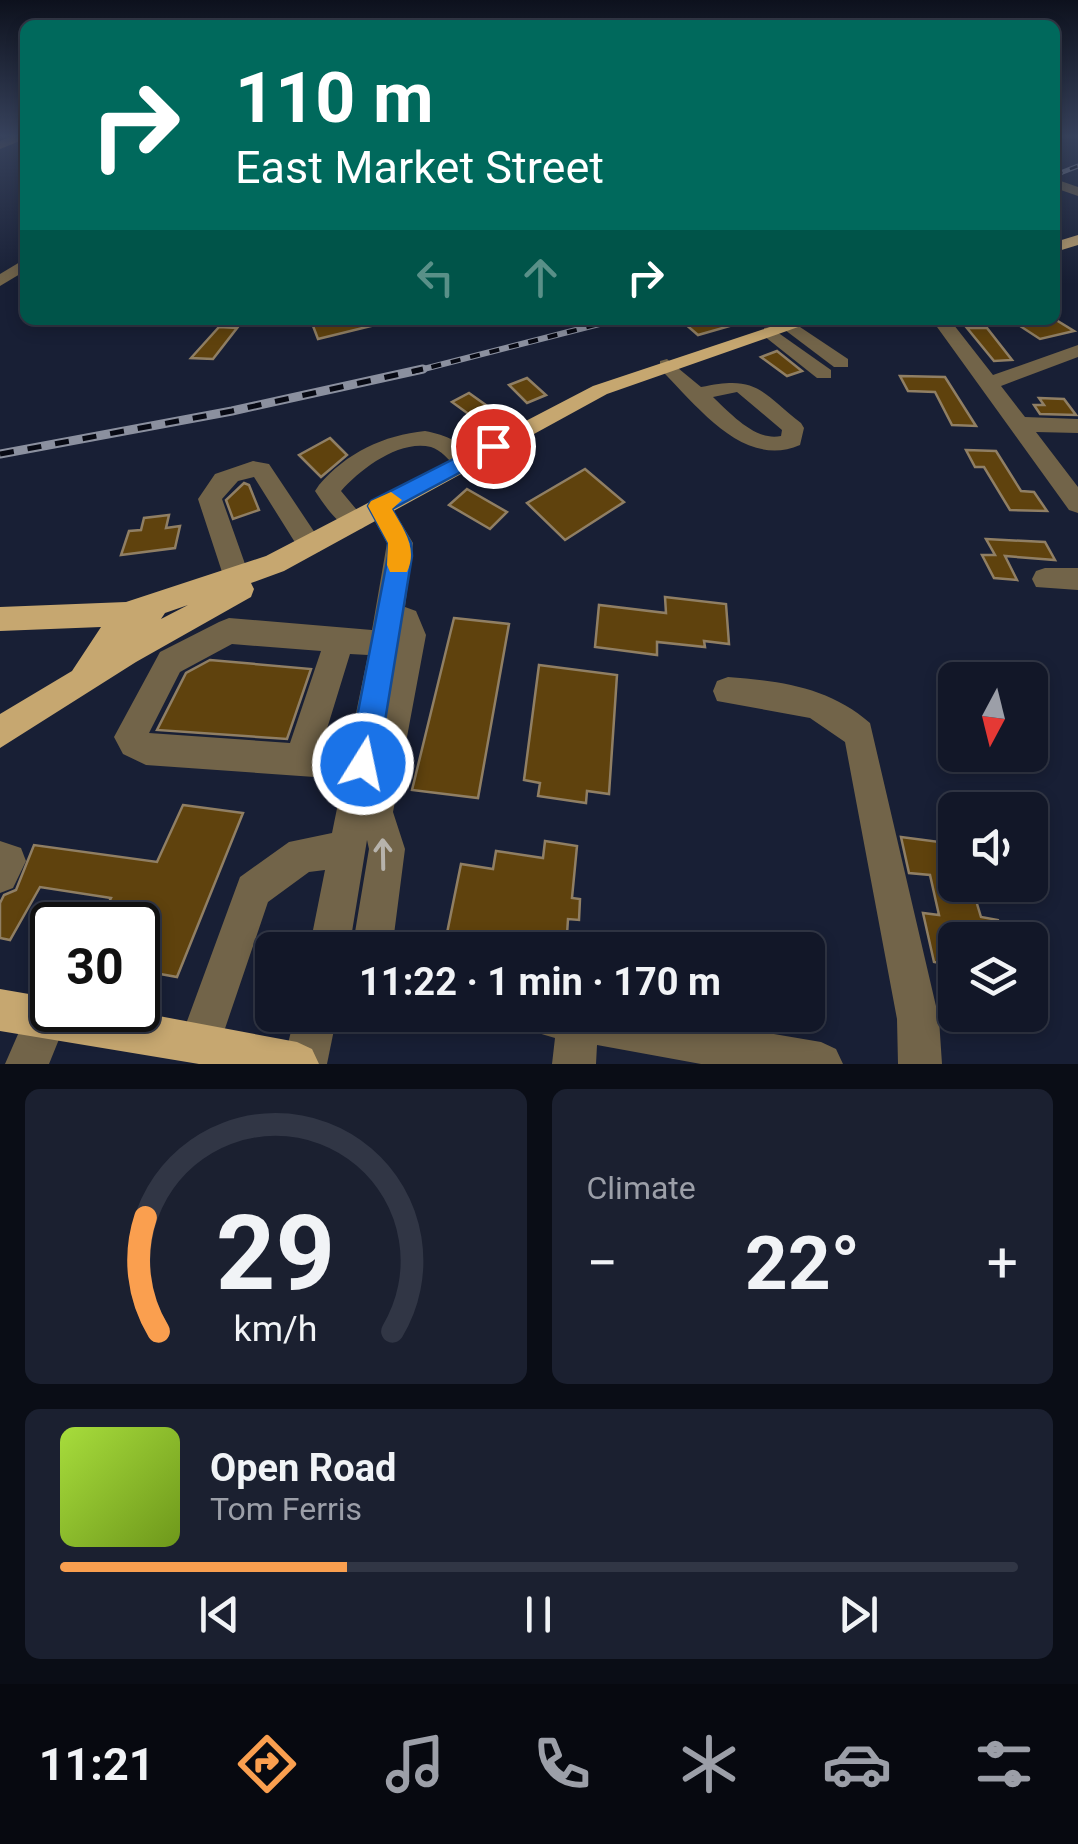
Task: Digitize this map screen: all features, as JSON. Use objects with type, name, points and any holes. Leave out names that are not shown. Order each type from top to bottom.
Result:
[{"type":"main road","points":[[0,619],[140,610],[275,564],[600,390],[790,326]]},
{"type":"main road","points":[[0,732],[124,655],[223,617],[275,564]]},
{"type":"main road","points":[[124,655],[145,626],[140,610]]},
{"type":"main road","points":[[76,684],[140,610]]},
{"type":"main road","points":[[0,1010],[30,1015]]},
{"type":"main road","points":[[135,1032],[296,1064]]},
{"type":"street","points":[[945,325],[1078,504]]},
{"type":"street","points":[[790,326],[832,369]]},
{"type":"street","points":[[988,384],[1078,351]]},
{"type":"street","points":[[668,365],[698,394],[750,438],[768,445],[792,440],[793,428],[740,387],[698,394]]},
{"type":"street","points":[[1018,424],[1078,426]]},
{"type":"street","points":[[388,630],[400,543],[366,514],[326,491],[336,478],[375,454],[410,439],[441,441],[464,461]]},
{"type":"street","points":[[237,578],[210,500],[221,480],[253,467],[260,470],[310,545]]},
{"type":"street","points":[[1045,579],[1078,579]]},
{"type":"street","points":[[332,932],[347,849],[412,635],[406,620],[388,630],[338,642],[223,617],[196,646],[170,662],[130,737],[134,744],[146,749],[370,768]]},
{"type":"street","points":[[300,762],[338,642]]},
{"type":"street","points":[[728,691],[787,696],[818,705],[844,719],[859,734],[918,1019],[920,1064]]},
{"type":"street","points":[[370,768],[376,812],[387,849],[375,932]]},
{"type":"street","points":[[200,1043],[253,890],[302,855],[347,849]]},
{"type":"street","points":[[0,860],[8,861],[0,876]]},
{"type":"street","points":[[27,1064],[40,1032]]},
{"type":"street","points":[[305,1064],[312,1032]]},
{"type":"street","points":[[564,1032],[574,1064]]},
{"type":"street","points":[[639,1032],[821,1064]]},
{"type":"building","points":[[1060,322],[1074,331],[1040,339],[1019,325]]},
{"type":"building","points":[[318,325],[375,325],[318,339],[313,326]]},
{"type":"building","points":[[686,325],[733,325],[698,335]]},
{"type":"building","points":[[219,327],[237,328],[213,359],[191,358]]},
{"type":"building","points":[[967,328],[987,328],[1012,360],[994,361]]},
{"type":"building","points":[[777,351],[802,371],[787,376],[761,357]]},
{"type":"building","points":[[900,376],[945,377],[976,426],[952,425],[935,392],[908,391]]},
{"type":"building","points":[[527,378],[546,395],[527,403],[509,385]]},
{"type":"building","points":[[469,393],[490,408],[474,418],[452,402]]},
{"type":"building","points":[[1039,398],[1064,399],[1076,415],[1040,414],[1034,405],[1044,405]]},
{"type":"building","points":[[330,438],[347,455],[321,477],[299,455]]},
{"type":"building","points":[[966,450],[996,451],[1021,491],[1034,492],[1047,511],[1010,510],[984,467],[975,467]]},
{"type":"building","points":[[585,469],[624,502],[565,540],[527,503]]},
{"type":"building","points":[[244,483],[249,485],[259,510],[233,519],[226,500]]},
{"type":"building","points":[[467,489],[507,512],[490,529],[449,505]]},
{"type":"building","points":[[169,515],[166,528],[180,526],[175,548],[121,555],[129,531],[141,530],[144,518]]},
{"type":"building","points":[[986,539],[1045,542],[1055,560],[1005,556],[1017,580],[994,578],[982,555],[995,555]]},
{"type":"building","points":[[665,597],[726,604],[729,644],[704,641],[705,647],[657,642],[657,655],[595,647],[599,605],[666,613]]},
{"type":"building","points":[[454,618],[509,624],[478,798],[412,790]]},
{"type":"building","points":[[210,660],[311,669],[287,739],[157,730],[186,673]]},
{"type":"building","points":[[539,665],[617,675],[609,794],[587,791],[586,803],[538,796],[540,783],[524,780]]},
{"type":"building","points":[[183,805],[243,813],[177,977],[160,974],[160,902],[109,902],[111,898],[40,887],[10,940],[0,938],[0,903],[4,895],[16,890],[34,845],[157,862]]},
{"type":"building","points":[[901,837],[938,842],[938,902],[976,902],[981,917],[999,922],[938,922],[938,963],[934,962],[923,913],[939,915],[930,875],[909,873]]},
{"type":"building","points":[[545,841],[577,846],[572,898],[580,899],[579,920],[568,919],[567,932],[447,932],[461,864],[493,869],[496,851],[543,858]]},
{"type":"railway","points":[[412,372],[595,325]]},
{"type":"railway","points":[[0,454],[232,411],[423,369]]},
{"type":"slow traffic","points":[[391,500],[379,506],[400,543],[398,565]]},
{"type":"route","points":[[363,764],[400,556],[400,543],[379,506],[493,446]]}]
